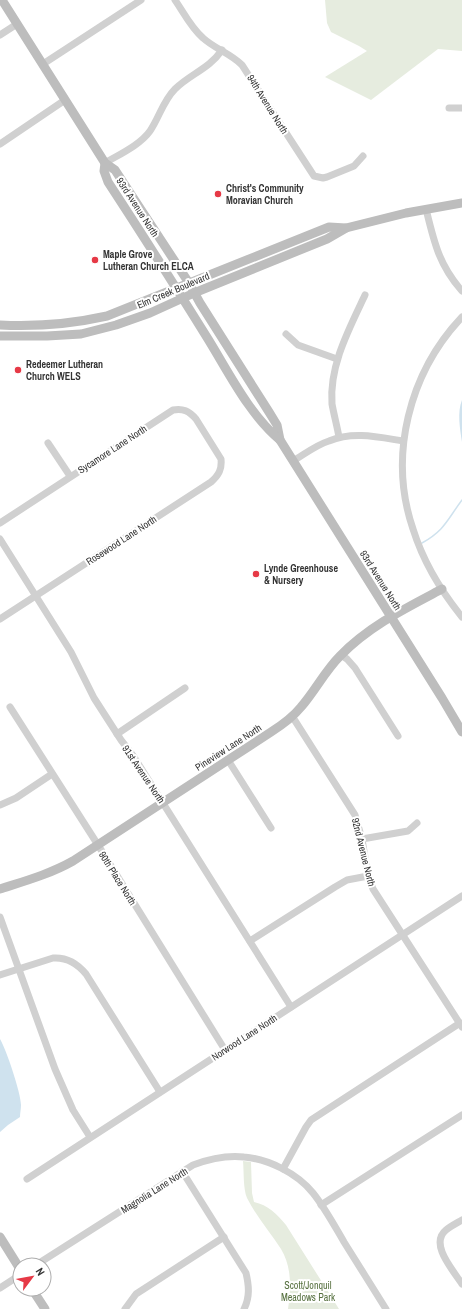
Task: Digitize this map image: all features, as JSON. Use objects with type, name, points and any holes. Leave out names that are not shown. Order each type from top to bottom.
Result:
[{"type":"main road","name":"93rd Avenue North","points":[[2,0],[105,163],[115,170],[189,283],[270,412],[277,425],[280,440]]},
{"type":"main road","name":"93rd Avenue North","points":[[105,163],[104,171],[108,182],[177,288],[244,397],[269,431],[280,440],[462,732]]},
{"type":"main road","name":"Elm Creek Boulevard","points":[[0,336],[81,334],[116,325],[150,313],[182,298],[327,239],[346,228],[426,209],[462,203]]},
{"type":"main road","name":"Elm Creek Boulevard","points":[[0,325],[28,326],[81,322],[107,316],[329,227],[346,228]]},
{"type":"main road","name":"Pineview Lane North","points":[[0,889],[57,870],[98,845],[283,724],[301,708],[341,655],[368,631],[391,616],[442,589]]},
{"type":"main road","points":[[0,1237],[12,1257]]},
{"type":"main road","points":[[37,1297],[45,1309]]},
{"type":"street","points":[[42,64],[141,0]]},
{"type":"street","name":"94th Avenue North","points":[[175,0],[203,39],[237,60],[245,69],[314,176],[323,178],[354,166],[363,156]]},
{"type":"street","points":[[0,35],[17,24]]},
{"type":"street","points":[[105,163],[143,139],[151,130],[164,104],[173,91],[184,81],[209,65],[222,50]]},
{"type":"street","points":[[0,144],[65,100]]},
{"type":"street","points":[[449,108],[462,108]]},
{"type":"street","points":[[426,209],[436,250],[450,277],[462,291]]},
{"type":"street","points":[[339,437],[332,403],[332,385],[337,358],[365,295]]},
{"type":"street","points":[[462,317],[443,340],[420,380],[412,401],[403,440],[403,477],[412,529],[442,589],[462,617]]},
{"type":"street","points":[[286,334],[298,345],[337,358]]},
{"type":"street","name":"Sycamore Lane North","points":[[0,523],[168,413],[179,409],[186,410],[196,419],[216,449]]},
{"type":"street","points":[[293,461],[322,444],[339,437],[351,435],[403,440]]},
{"type":"street","points":[[48,443],[70,476]]},
{"type":"street","name":"Rosewood Lane North","points":[[0,619],[215,479],[220,474],[222,466],[221,459],[216,449]]},
{"type":"street","name":"91st Avenue North","points":[[0,539],[77,663],[94,698],[163,802],[291,1007]]},
{"type":"street","points":[[341,655],[347,658],[356,668],[398,736]]},
{"type":"street","points":[[117,734],[185,688]]},
{"type":"street","name":"90th Place North","points":[[10,707],[98,845],[225,1050]]},
{"type":"street","name":"92nd Avenue North","points":[[292,716],[355,815],[362,839],[368,876],[373,889],[461,1025]]},
{"type":"street","points":[[228,760],[271,828]]},
{"type":"street","points":[[0,805],[16,798],[52,774]]},
{"type":"street","points":[[362,839],[408,831],[417,823]]},
{"type":"street","points":[[250,941],[335,886],[351,879],[368,876]]},
{"type":"street","name":"Norwood Lane North","points":[[27,1179],[462,896]]},
{"type":"street","points":[[0,918],[62,1088],[90,1138]]},
{"type":"street","points":[[0,974],[46,960],[60,958],[74,963],[81,968],[160,1092]]},
{"type":"street","points":[[386,1309],[321,1205],[307,1187],[283,1169],[306,1127],[314,1118],[461,1025]]},
{"type":"street","points":[[321,1205],[462,1114]]},
{"type":"street","name":"Magnolia Lane North","points":[[48,1257],[182,1171],[204,1161],[234,1156],[252,1158],[283,1169]]},
{"type":"street","points":[[182,1171],[246,1273],[248,1293],[247,1302],[244,1309]]},
{"type":"street","points":[[462,1220],[446,1230],[440,1242],[441,1251],[462,1284]]},
{"type":"street","points":[[125,1309],[136,1294],[224,1237]]},
{"type":"street","points":[[0,1288],[12,1280]]},
{"type":"green space","points":[[325,0],[462,0],[462,51],[438,49],[371,100],[325,77],[367,51],[331,32],[327,23]]},
{"type":"green space","name":"Scott/Jonquil Meadows Park","points":[[243,1161],[251,1162],[252,1193],[254,1202],[264,1205],[272,1210],[286,1225],[339,1309],[288,1309],[290,1278],[285,1256],[247,1198],[244,1185]]},
{"type":"water","points":[[462,400],[462,442],[459,415]]},
{"type":"water","points":[[0,1039],[13,1071],[19,1091],[21,1105],[20,1117],[0,1132]]},
{"type":"waterway","points":[[422,543],[441,529],[462,500]]},
{"type":"place","name":"Christ's Community Moravian Church","points":[[218,194]]},
{"type":"place","name":"Maple Grove Lutheran Church ELCA","points":[[95,260]]},
{"type":"place","name":"Redeemer Lutheran Church WELS","points":[[18,370]]},
{"type":"place","name":"Lynde Greenhouse & Nursery","points":[[256,574]]}]
